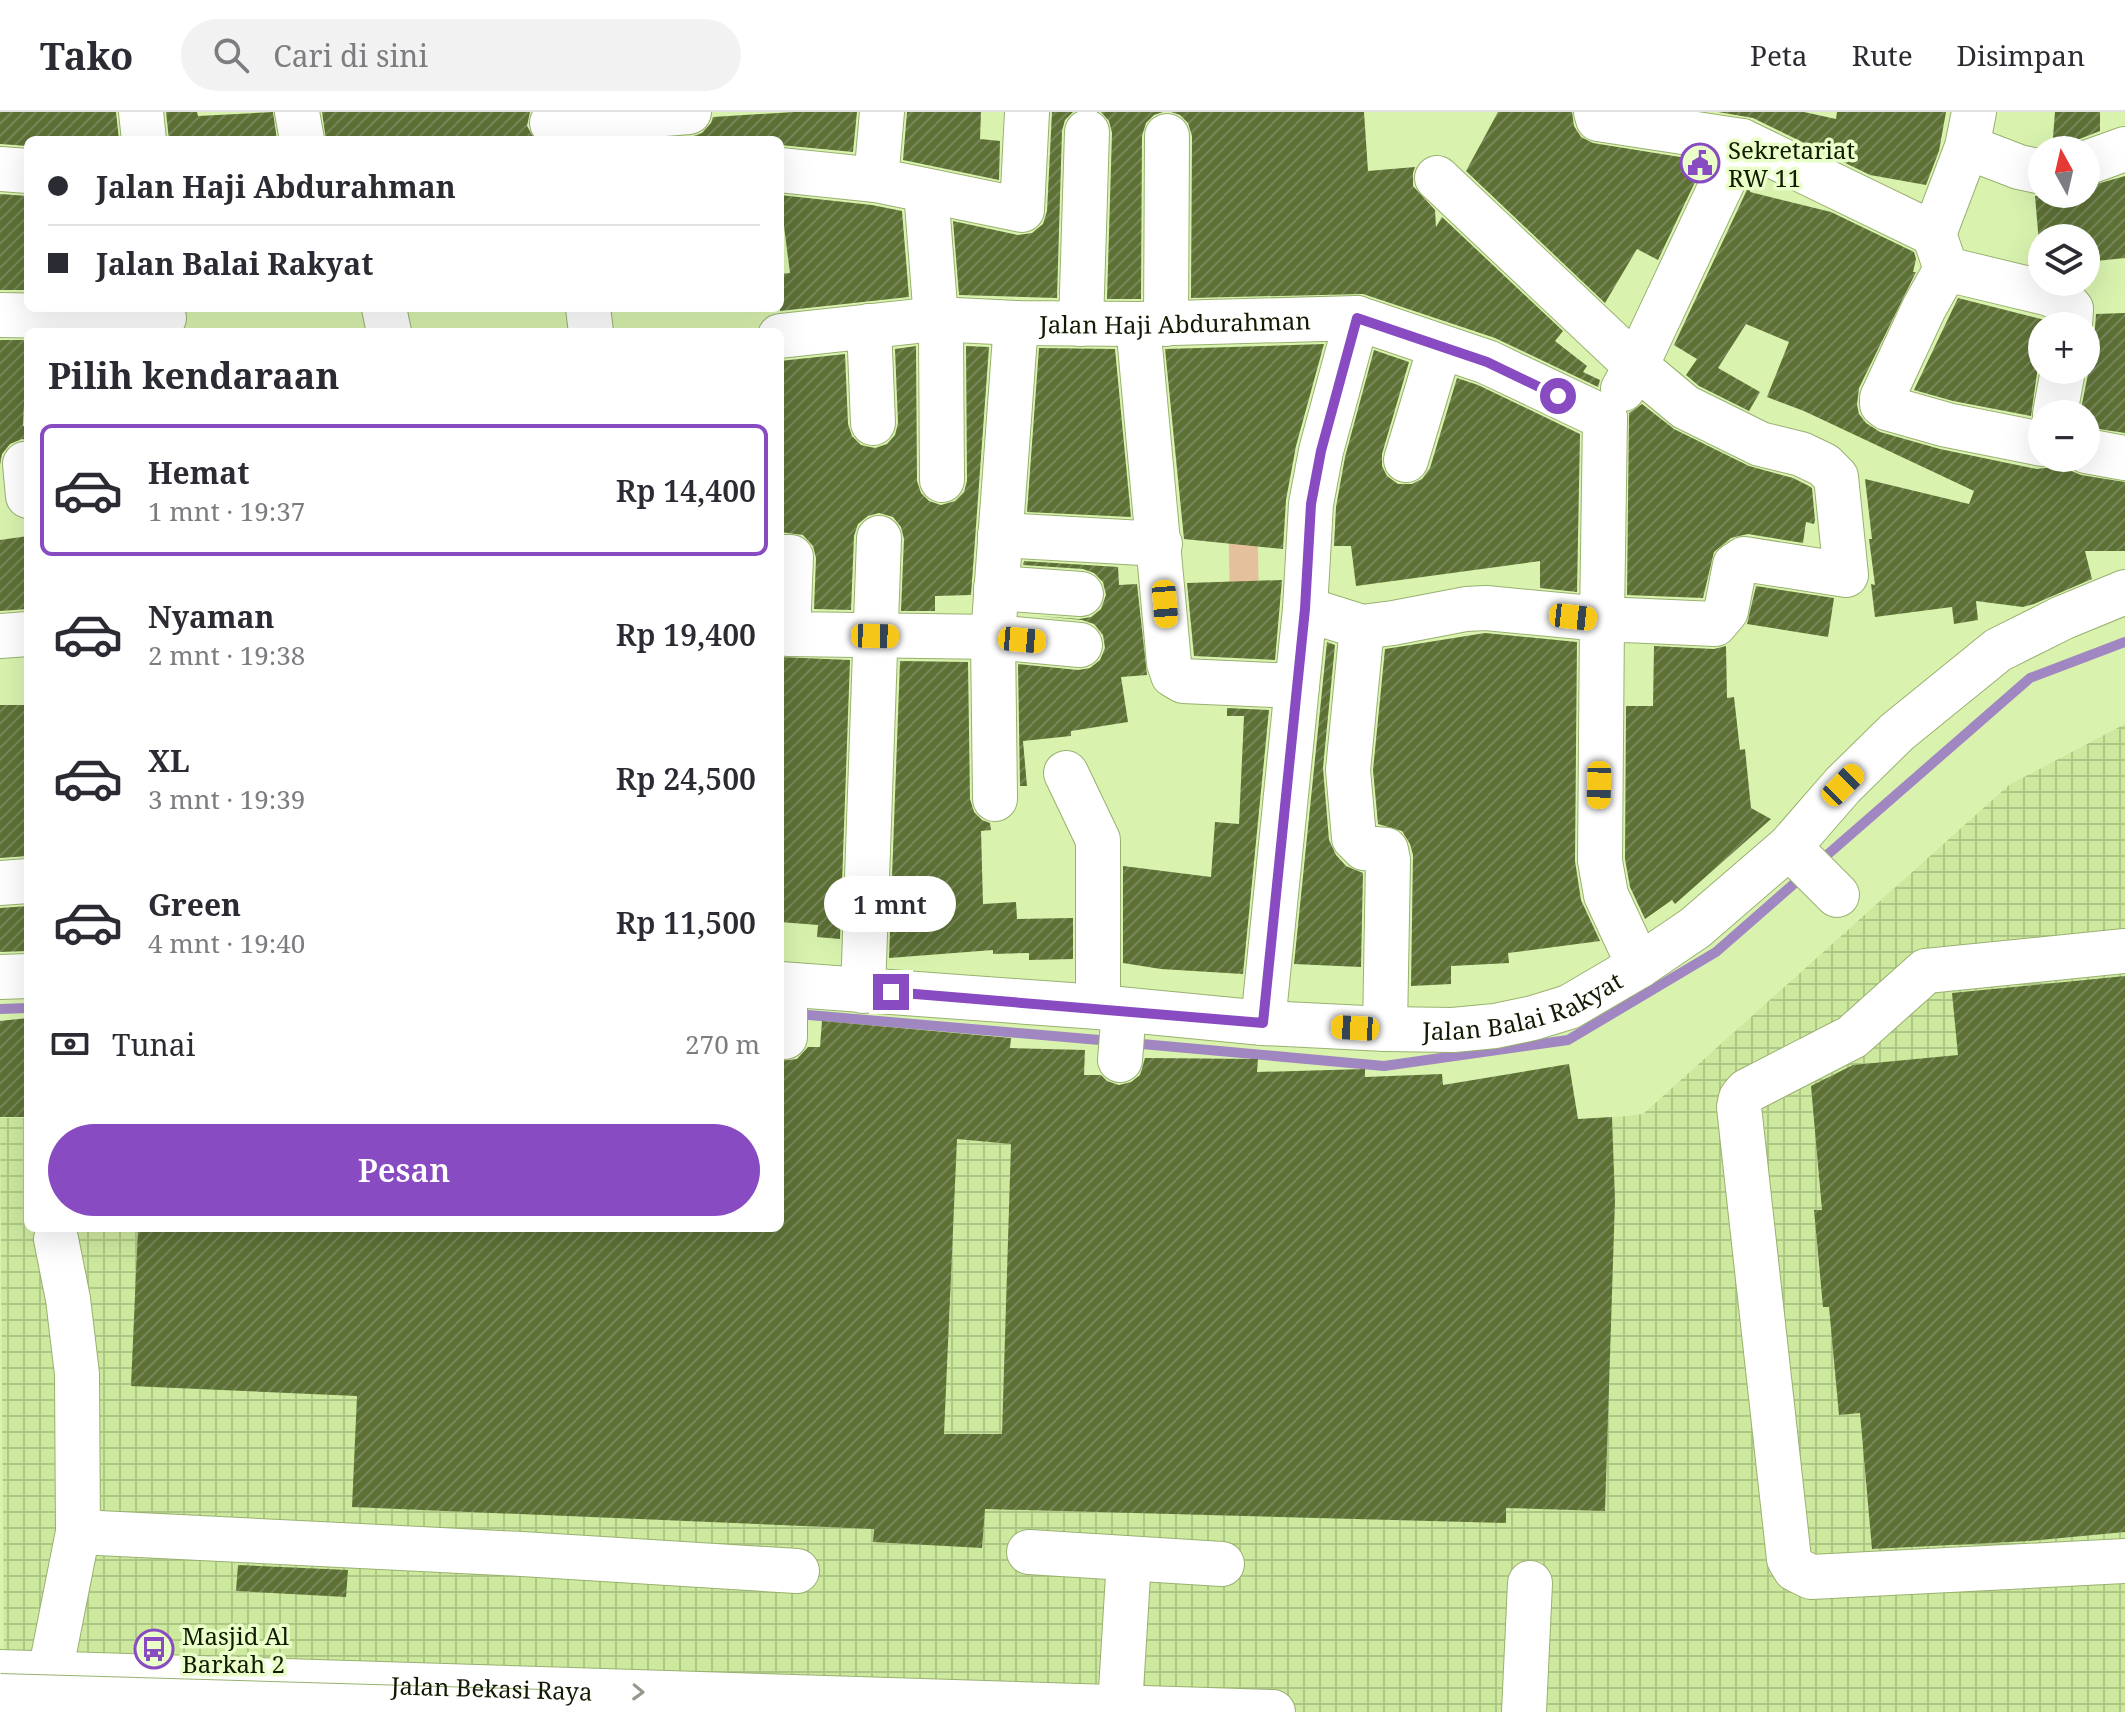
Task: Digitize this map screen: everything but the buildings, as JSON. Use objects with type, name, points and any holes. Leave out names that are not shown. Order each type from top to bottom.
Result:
[{"type":"main road","points":[[141,112],[144,136]]},
{"type":"main road","points":[[297,112],[301,136]]},
{"type":"main road","points":[[554,125],[689,112]]},
{"type":"main road","points":[[876,180],[882,112]]},
{"type":"main road","points":[[784,170],[876,180],[1022,210],[1027,112]]},
{"type":"main road","points":[[1596,112],[1598,119],[1742,141],[1940,251],[2064,301],[2071,312]]},
{"type":"main road","points":[[2028,169],[2019,167],[1970,130],[1924,308],[1882,398],[1882,404],[1887,408],[1947,425],[2028,441]]},
{"type":"main road","points":[[1081,324],[1087,132]]},
{"type":"main road","points":[[1167,136],[1152,324],[1160,544],[1169,663],[1173,675],[1183,681],[1297,686]]},
{"type":"main road","points":[[1639,966],[1606,895],[1600,861],[1605,418],[1636,366],[1742,141]]},
{"type":"main road","points":[[2100,158],[2125,149]]},
{"type":"main road","points":[[0,169],[24,171]]},
{"type":"main road","points":[[1305,609],[1362,627],[1476,608],[1602,619],[1715,624],[1726,611],[1735,565],[1744,559],[1846,575],[1836,477],[1824,465],[1801,454],[1760,444],[1685,407],[1636,366],[1437,178]]},
{"type":"main road","points":[[926,191],[936,319],[941,335],[942,480]]},
{"type":"main road","points":[[0,315],[164,319]]},
{"type":"main road","points":[[1263,1023],[1305,609],[1311,504],[1321,451],[1357,318]]},
{"type":"main road","name":"Jalan Haji Abdurahman","points":[[784,336],[936,319],[1152,324],[1357,318],[1487,362],[1605,418]]},
{"type":"main road","points":[[995,799],[993,637],[1016,323]]},
{"type":"main road","points":[[869,326],[873,423]]},
{"type":"main road","points":[[1406,460],[1440,347]]},
{"type":"main road","points":[[2100,454],[2125,458]]},
{"type":"main road","points":[[1000,535],[1160,544]]},
{"type":"main road","points":[[863,991],[879,538]]},
{"type":"main road","points":[[784,557],[791,557],[788,634],[993,637],[1080,645]]},
{"type":"main road","points":[[996,588],[1081,594]]},
{"type":"main road","name":"Jalan Balai Rakyat","points":[[784,1007],[863,991],[917,1010],[1116,1032],[1263,1023],[1453,1030],[1495,1026],[1569,1007],[1639,966],[1695,928],[1794,852],[1843,785],[1897,732],[1998,650],[2062,618],[2125,592]]},
{"type":"main road","points":[[1362,627],[1348,770],[1354,838],[1364,848],[1386,850],[1388,860],[1385,1029]]},
{"type":"main road","points":[[0,636],[24,634]]},
{"type":"main road","points":[[1066,773],[1098,840],[1116,1032]]},
{"type":"main road","points":[[1794,852],[1834,892]]},
{"type":"main road","points":[[0,883],[24,881]]},
{"type":"main road","points":[[2125,951],[1926,971],[1852,1037],[1747,1091],[1739,1107],[1789,1559],[1795,1569],[1811,1577],[2125,1561]]},
{"type":"main road","points":[[0,977],[24,976]]},
{"type":"main road","points":[[50,1673],[78,1532],[77,1374],[68,1299],[56,1239]]},
{"type":"main road","points":[[78,1532],[797,1571]]},
{"type":"main road","points":[[1029,1552],[1222,1564]]},
{"type":"main road","points":[[1120,1707],[1129,1559]]},
{"type":"main road","points":[[1524,1712],[1530,1583]]},
{"type":"main road","name":"Jalan Bekasi Raya","points":[[0,1672],[50,1673],[96,1693],[566,1705],[1120,1707],[1273,1712]]},
{"type":"main road","points":[[0,1696],[566,1705]]},
{"type":"shaded area","points":[[1257,499],[1259,605],[1230,605],[1228,500]]},
{"type":"shaded area","points":[[2125,724],[2125,1712],[497,1712],[4,1657],[0,1118],[24,1118],[24,1232],[784,1232],[784,1125],[1480,1133],[1643,1114],[2009,785]]},
{"type":"waterway","points":[[1819,862],[2030,678],[2125,642]]},
{"type":"waterway","points":[[1131,1043],[1384,1066],[1568,1040],[1716,952],[1804,875]]},
{"type":"waterway","points":[[0,1009],[24,1008]]},
{"type":"waterway","points":[[797,1014],[1111,1041]]},
{"type":"place","name":"Sekretariat RW 11","points":[[1700,163]]},
{"type":"place","name":"Masjid Al Barkah 2","points":[[154,1649]]},
{"type":"route","points":[[891,992],[1263,1023],[1305,609],[1311,504],[1321,451],[1357,318],[1487,362],[1558,396]]}]
